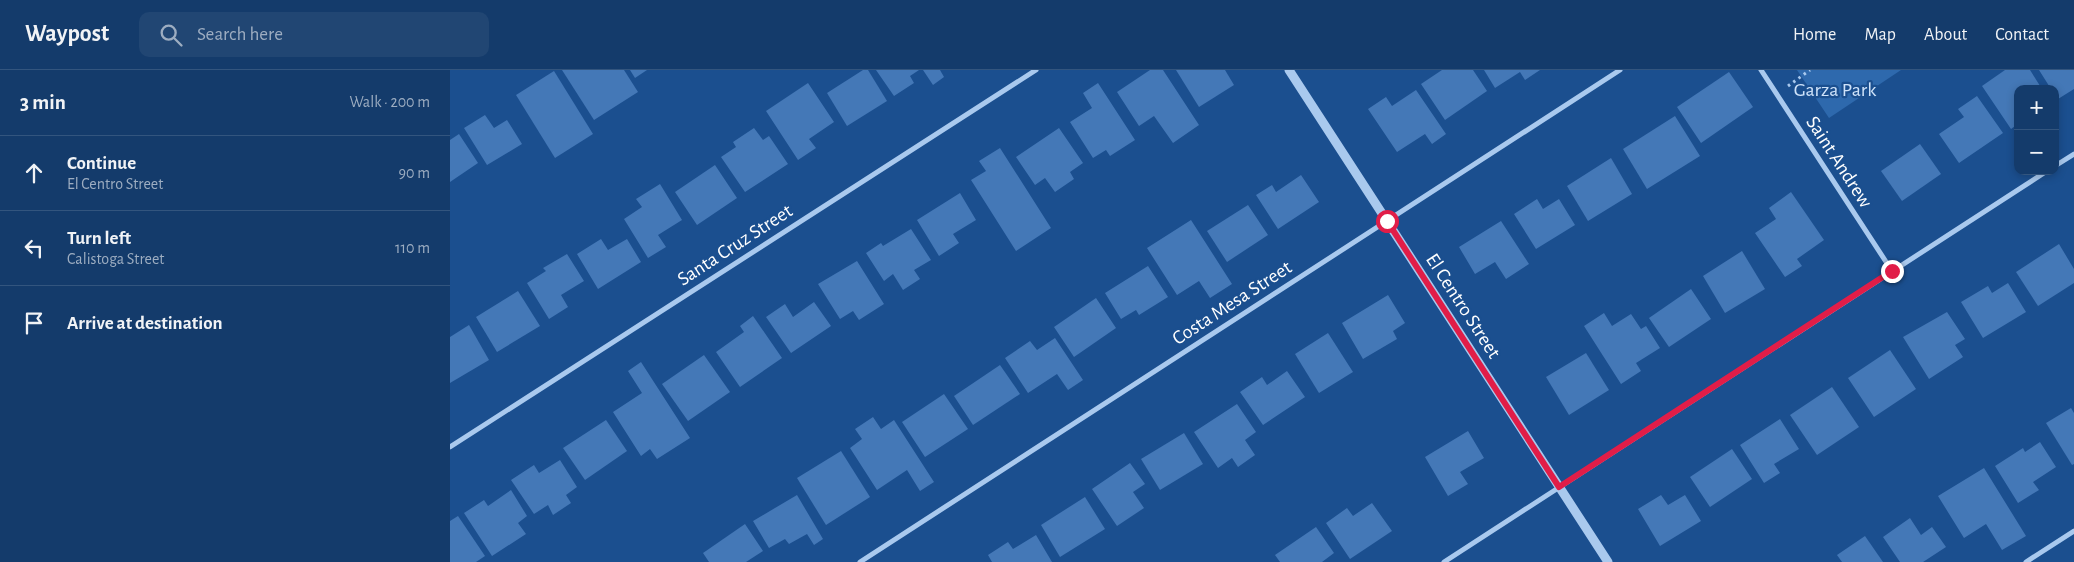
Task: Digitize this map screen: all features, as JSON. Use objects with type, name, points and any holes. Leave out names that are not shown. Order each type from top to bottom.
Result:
[{"type":"street","name":"Santa Cruz Street","points":[[450,447],[1036,70]]},
{"type":"street","name":"El Centro Street","points":[[1289,70],[1608,562]]},
{"type":"street","name":"Costa Mesa Street","points":[[860,562],[1620,70]]},
{"type":"street","name":"Saint Andrew","points":[[1761,70],[1892,271]]},
{"type":"street","points":[[2059,163],[2074,154]]},
{"type":"street","points":[[1444,562],[2041,175]]},
{"type":"street","points":[[2026,562],[2074,531]]},
{"type":"path","points":[[1777,94],[1810,70]]},
{"type":"green space","name":"Garza Park","points":[[1797,70],[1901,70],[1829,118]]},
{"type":"building","points":[[562,70],[624,70],[638,92],[594,120]]},
{"type":"building","points":[[630,70],[647,70],[635,78]]},
{"type":"building","points":[[863,70],[868,70],[887,101],[847,126],[827,93]]},
{"type":"building","points":[[876,70],[919,70],[910,76],[914,83],[894,96]]},
{"type":"building","points":[[923,70],[940,70],[944,77],[933,85]]},
{"type":"building","points":[[1150,70],[1163,70],[1199,125],[1173,143],[1154,116],[1139,126],[1117,92]]},
{"type":"building","points":[[1176,70],[1225,70],[1234,85],[1199,107]]},
{"type":"building","points":[[1442,70],[1473,70],[1487,91],[1445,120],[1421,84]]},
{"type":"building","points":[[1484,70],[1540,70],[1525,80],[1520,72],[1495,88]]},
{"type":"building","points":[[2005,70],[2030,70],[2039,85],[2014,85],[2014,127],[2011,129],[1982,86]]},
{"type":"building","points":[[2039,70],[2074,70],[2074,89],[2059,98],[2059,85],[2048,85]]},
{"type":"building","points":[[554,71],[593,134],[555,158],[516,95]]},
{"type":"building","points":[[1729,72],[1753,107],[1701,143],[1677,107]]},
{"type":"building","points":[[808,83],[834,122],[809,139],[816,148],[798,160],[766,111]]},
{"type":"building","points":[[1098,83],[1135,140],[1110,156],[1106,150],[1093,158],[1070,122],[1092,108],[1083,93]]},
{"type":"building","points":[[1416,90],[1446,134],[1432,144],[1425,134],[1397,152],[1368,109],[1386,97],[1392,106]]},
{"type":"building","points":[[1977,96],[2003,133],[1959,163],[1939,134],[1964,117],[1958,109]]},
{"type":"building","points":[[485,115],[494,128],[507,120],[522,144],[487,165],[464,128]]},
{"type":"building","points":[[1675,116],[1700,156],[1647,189],[1623,149]]},
{"type":"building","points":[[754,128],[763,140],[769,136],[788,164],[745,192],[721,157],[736,147],[733,142]]},
{"type":"building","points":[[1059,128],[1083,163],[1070,172],[1074,179],[1055,192],[1045,178],[1035,185],[1016,157]]},
{"type":"building","points":[[459,134],[478,163],[450,182],[450,140]]},
{"type":"building","points":[[1920,144],[1941,174],[1902,201],[1881,171]]},
{"type":"building","points":[[1000,148],[1051,228],[1016,251],[971,180],[986,171],[979,161]]},
{"type":"building","points":[[1611,158],[1632,194],[1588,221],[1567,186]]},
{"type":"building","points":[[715,165],[737,198],[697,225],[675,192]]},
{"type":"building","points":[[1301,175],[1319,202],[1278,229],[1256,195],[1272,185],[1276,192]]},
{"type":"building","points":[[660,184],[682,220],[658,235],[666,247],[648,258],[624,219],[642,207],[636,199]]},
{"type":"building","points":[[1791,192],[1824,240],[1797,259],[1802,266],[1785,277],[1755,233],[1776,219],[1769,208]]},
{"type":"building","points":[[960,193],[976,220],[953,234],[959,243],[939,256],[917,220]]},
{"type":"building","points":[[1537,199],[1543,209],[1559,199],[1575,225],[1536,249],[1514,214]]},
{"type":"building","points":[[1248,205],[1268,235],[1227,262],[1207,231]]},
{"type":"building","points":[[1191,220],[1232,284],[1210,298],[1199,281],[1177,295],[1147,248]]},
{"type":"building","points":[[1501,221],[1529,264],[1506,279],[1495,262],[1475,274],[1459,247]]},
{"type":"building","points":[[911,229],[931,260],[914,270],[920,279],[903,290],[893,274],[884,281],[866,253],[881,243],[883,246]]},
{"type":"building","points":[[601,239],[608,250],[627,239],[641,262],[598,289],[577,254]]},
{"type":"building","points":[[2059,244],[2074,269],[2074,283],[2038,306],[2016,272]]},
{"type":"building","points":[[1742,251],[1765,289],[1725,313],[1703,276]]},
{"type":"building","points":[[567,254],[584,281],[561,295],[568,307],[549,319],[527,283],[546,271],[543,268]]},
{"type":"building","points":[[857,261],[884,304],[859,320],[853,311],[840,319],[818,284]]},
{"type":"building","points":[[1148,266],[1168,297],[1139,315],[1136,310],[1121,319],[1105,293]]},
{"type":"building","points":[[2008,283],[2026,312],[1983,338],[1961,302],[1988,286],[1992,293]]},
{"type":"building","points":[[1691,289],[1711,319],[1669,347],[1649,318]]},
{"type":"building","points":[[518,291],[540,326],[497,352],[476,317]]},
{"type":"building","points":[[1388,295],[1405,323],[1393,331],[1397,339],[1363,359],[1342,323]]},
{"type":"building","points":[[1096,298],[1116,328],[1074,357],[1054,327]]},
{"type":"building","points":[[814,302],[831,326],[791,353],[766,317],[785,304],[793,317]]},
{"type":"building","points":[[1947,312],[1965,339],[1955,345],[1963,357],[1929,379],[1903,337]]},
{"type":"building","points":[[1604,313],[1612,326],[1631,314],[1641,329],[1646,326],[1660,348],[1636,363],[1641,371],[1621,384],[1584,326]]},
{"type":"building","points":[[753,316],[782,358],[740,387],[716,352],[744,332],[740,326]]},
{"type":"building","points":[[469,325],[489,360],[450,383],[450,337]]},
{"type":"building","points":[[1328,333],[1353,372],[1319,393],[1295,354]]},
{"type":"building","points":[[1055,338],[1083,380],[1068,390],[1057,374],[1028,393],[1005,358],[1030,341],[1037,350]]},
{"type":"building","points":[[1890,350],[1916,389],[1874,417],[1848,378]]},
{"type":"building","points":[[1586,353],[1609,390],[1569,415],[1546,377]]},
{"type":"building","points":[[704,355],[730,392],[688,421],[662,384]]},
{"type":"building","points":[[641,362],[690,438],[657,459],[650,449],[641,456],[613,412],[642,393],[628,371]]},
{"type":"building","points":[[1000,365],[1020,394],[973,425],[954,396]]},
{"type":"building","points":[[1287,371],[1305,397],[1263,425],[1240,392],[1262,377],[1267,385]]},
{"type":"building","points":[[1832,387],[1859,427],[1817,455],[1790,415]]},
{"type":"building","points":[[944,394],[968,429],[925,457],[902,422]]},
{"type":"building","points":[[1237,404],[1256,432],[1245,440],[1255,455],[1238,467],[1232,458],[1218,468],[1194,432]]},
{"type":"building","points":[[2071,408],[2074,413],[2074,464],[2072,465],[2046,423]]},
{"type":"building","points":[[873,417],[881,429],[894,420],[934,482],[920,491],[907,470],[877,490],[850,448],[862,439],[855,429]]},
{"type":"building","points":[[1780,419],[1799,449],[1774,464],[1780,473],[1764,483],[1740,445]]},
{"type":"building","points":[[606,420],[627,451],[585,480],[563,448]]},
{"type":"building","points":[[1468,431],[1484,458],[1460,472],[1468,484],[1448,496],[1425,457]]},
{"type":"building","points":[[1184,433],[1203,464],[1160,490],[1141,459]]},
{"type":"building","points":[[2040,442],[2056,467],[2033,482],[2039,490],[2018,503],[1995,466],[2023,448],[2025,452]]},
{"type":"building","points":[[1732,449],[1752,479],[1710,507],[1690,477]]},
{"type":"building","points":[[841,451],[870,497],[826,525],[797,478]]},
{"type":"building","points":[[560,460],[577,487],[566,495],[571,503],[553,515],[548,505],[534,514],[511,480],[534,465],[539,473]]},
{"type":"building","points":[[1130,463],[1145,484],[1133,492],[1144,508],[1117,526],[1092,489]]},
{"type":"building","points":[[1984,468],[2026,536],[2002,550],[1986,524],[1964,538],[1938,496]]},
{"type":"building","points":[[511,490],[527,516],[518,523],[526,534],[492,556],[464,513],[484,500],[488,506]]},
{"type":"building","points":[[797,495],[823,539],[814,545],[807,534],[789,544],[785,539],[769,548],[753,521]]},
{"type":"building","points":[[1661,495],[1668,505],[1685,495],[1701,521],[1660,546],[1638,509]]},
{"type":"building","points":[[1085,497],[1105,529],[1060,557],[1041,525]]},
{"type":"building","points":[[1372,503],[1392,531],[1350,559],[1326,523],[1347,508],[1353,516]]},
{"type":"building","points":[[458,516],[485,556],[476,562],[450,562],[450,521]]},
{"type":"building","points":[[1910,518],[1921,535],[1932,527],[1946,547],[1923,562],[1900,562],[1883,537]]},
{"type":"building","points":[[745,524],[763,551],[746,562],[709,562],[703,553]]},
{"type":"building","points":[[1316,527],[1334,553],[1322,562],[1280,562],[1275,555]]},
{"type":"building","points":[[1036,535],[1052,562],[992,562],[988,555],[1008,542],[1013,549]]},
{"type":"building","points":[[1865,536],[1883,562],[1842,562],[1837,555]]},
{"type":"route","points":[[1387,221],[1559,487],[1892,271]]}]
